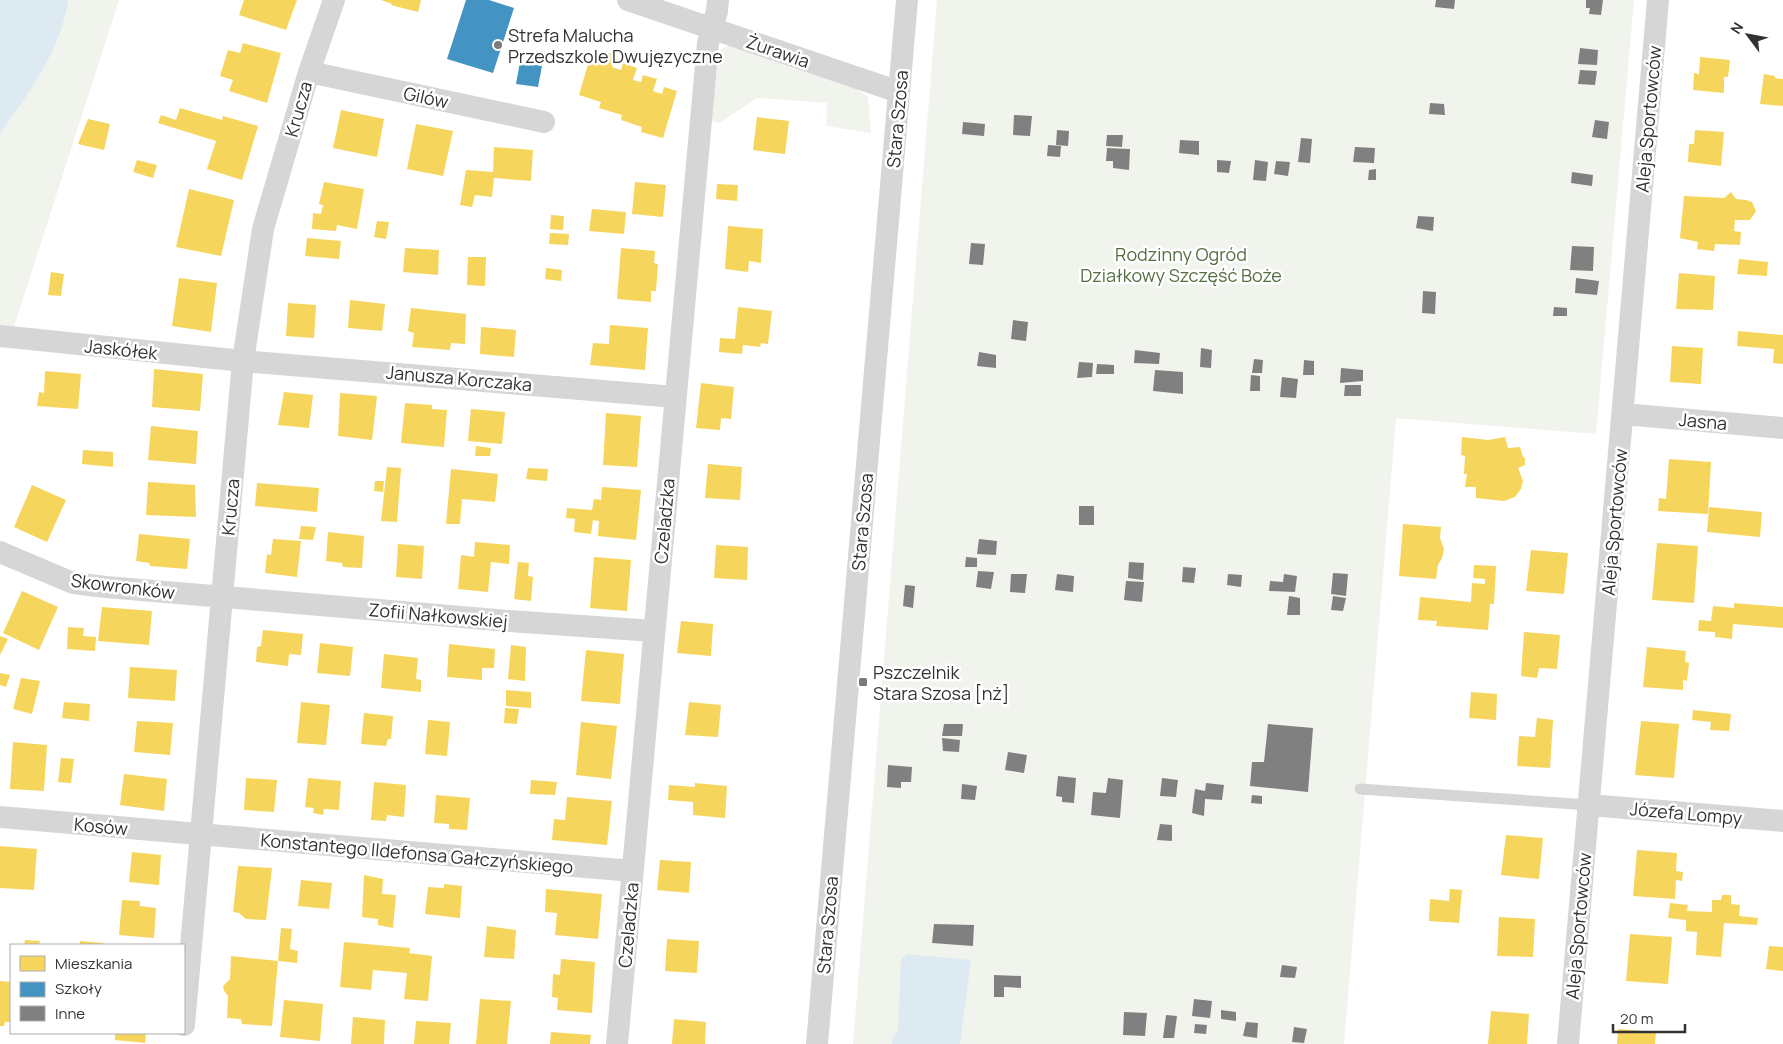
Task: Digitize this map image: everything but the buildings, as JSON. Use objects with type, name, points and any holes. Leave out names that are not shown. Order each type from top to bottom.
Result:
[{"type":"street","name":"Krucza","points":[[185,1014],[243,361],[263,229],[309,72],[334,0]]},
{"type":"street","name":"Żurawia","points":[[628,0],[899,92]]},
{"type":"street","name":"Czeladzka","points":[[617,1044],[708,43],[717,11],[718,0]]},
{"type":"street","name":"Stara Szosa","points":[[817,1044],[907,0]]},
{"type":"street","name":"Aleja Sportowców","points":[[1568,1044],[1658,0]]},
{"type":"street","name":"Gilów","points":[[309,72],[544,122]]},
{"type":"street","name":"Jaskółek","points":[[0,336],[243,361]]},
{"type":"street","name":"Janusza Korczaka","points":[[243,361],[675,398]]},
{"type":"street","name":"Jasna","points":[[1623,414],[1783,428]]},
{"type":"street","name":"Skowronków","points":[[0,552],[73,583],[222,597]]},
{"type":"street","name":"Zofii Nałkowskiej","points":[[222,597],[654,631]]},
{"type":"street","name":"Józefa Lompy","points":[[1589,805],[1783,821]]},
{"type":"street","name":"Kosów","points":[[0,818],[202,835]]},
{"type":"street","name":"Konstantego Ildefonsa Gałczyńskiego","points":[[202,835],[633,871]]},
{"type":"lane","points":[[1360,789],[1589,805]]},
{"type":"green space","points":[[0,0],[119,0],[12,333],[0,331]]},
{"type":"green space","name":"Rodzinny Ogród Działkowy Szczęść Boże","points":[[937,0],[1634,0],[1596,434],[1396,418],[1344,1044],[853,1044]]},
{"type":"green space","points":[[729,45],[855,88],[868,97],[871,133],[826,126],[827,103],[757,98],[719,123],[711,121],[719,51]]},
{"type":"shaded area","points":[[0,0],[68,0],[59,36],[51,54],[32,87],[0,134]]},
{"type":"shaded area","points":[[907,954],[971,960],[960,1044],[892,1044],[893,1037],[898,1031],[901,959]]},
{"type":"place","name":"Strefa Malucha Przedszkole Dwujęzyczne","points":[[498,45]]},
{"type":"place","name":"Pszczelnik Stara Szosa [nż]","points":[[863,682]]}]
